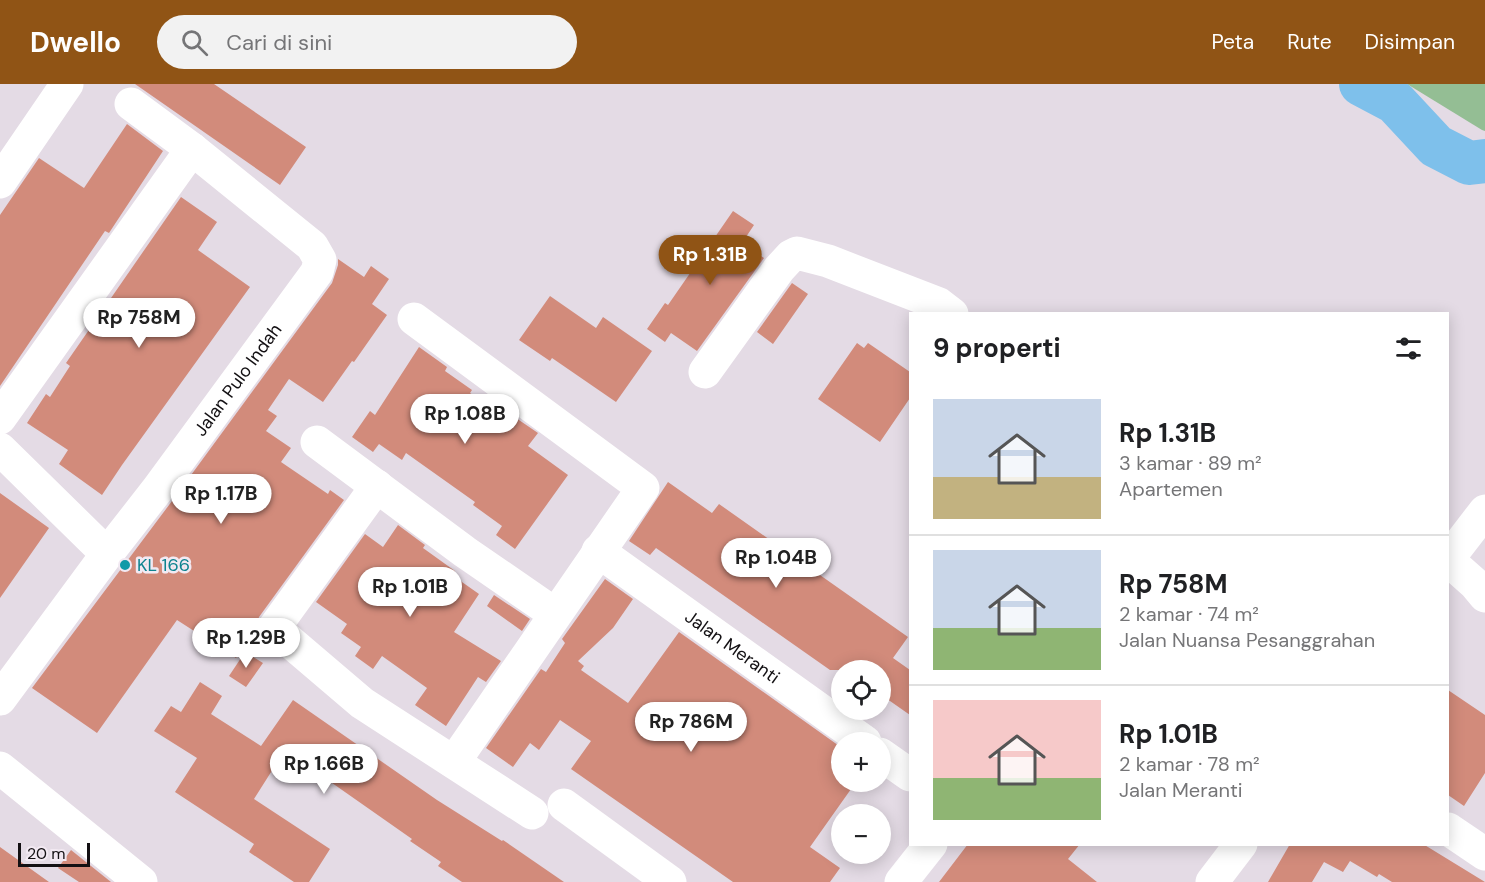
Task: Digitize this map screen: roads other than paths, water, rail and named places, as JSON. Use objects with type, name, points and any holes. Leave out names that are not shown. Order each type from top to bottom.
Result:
[{"type":"street","points":[[0,182],[67,84]]},
{"type":"street","points":[[0,418],[192,149],[131,104]]},
{"type":"street","name":"Jalan Pulo Indah","points":[[0,699],[157,490],[316,272],[320,260],[312,246],[192,149]]},
{"type":"street","points":[[705,372],[779,269],[797,253],[828,261],[939,304],[949,312]]},
{"type":"street","points":[[414,319],[643,488],[454,762]]},
{"type":"street","points":[[317,442],[465,552],[555,614]]},
{"type":"street","points":[[0,449],[107,554]]},
{"type":"street","points":[[377,486],[274,627],[362,703],[532,813]]},
{"type":"street","points":[[1449,559],[1485,511]]},
{"type":"street","name":"Jalan Meranti","points":[[598,551],[851,732]]},
{"type":"street","points":[[1449,561],[1485,596]]},
{"type":"street","points":[[891,762],[909,774]]},
{"type":"street","points":[[0,768],[141,882]]},
{"type":"street","points":[[564,805],[670,882]]},
{"type":"street","points":[[1449,830],[1485,854]]},
{"type":"street","points":[[901,882],[929,846]]},
{"type":"street","points":[[1212,882],[1239,846]]},
{"type":"street","points":[[1232,882],[1247,846]]},
{"type":"waterway","points":[[1361,84],[1395,102],[1436,146],[1469,163],[1485,161]]},
{"type":"place","name":"KL 166","points":[[125,565]]}]
